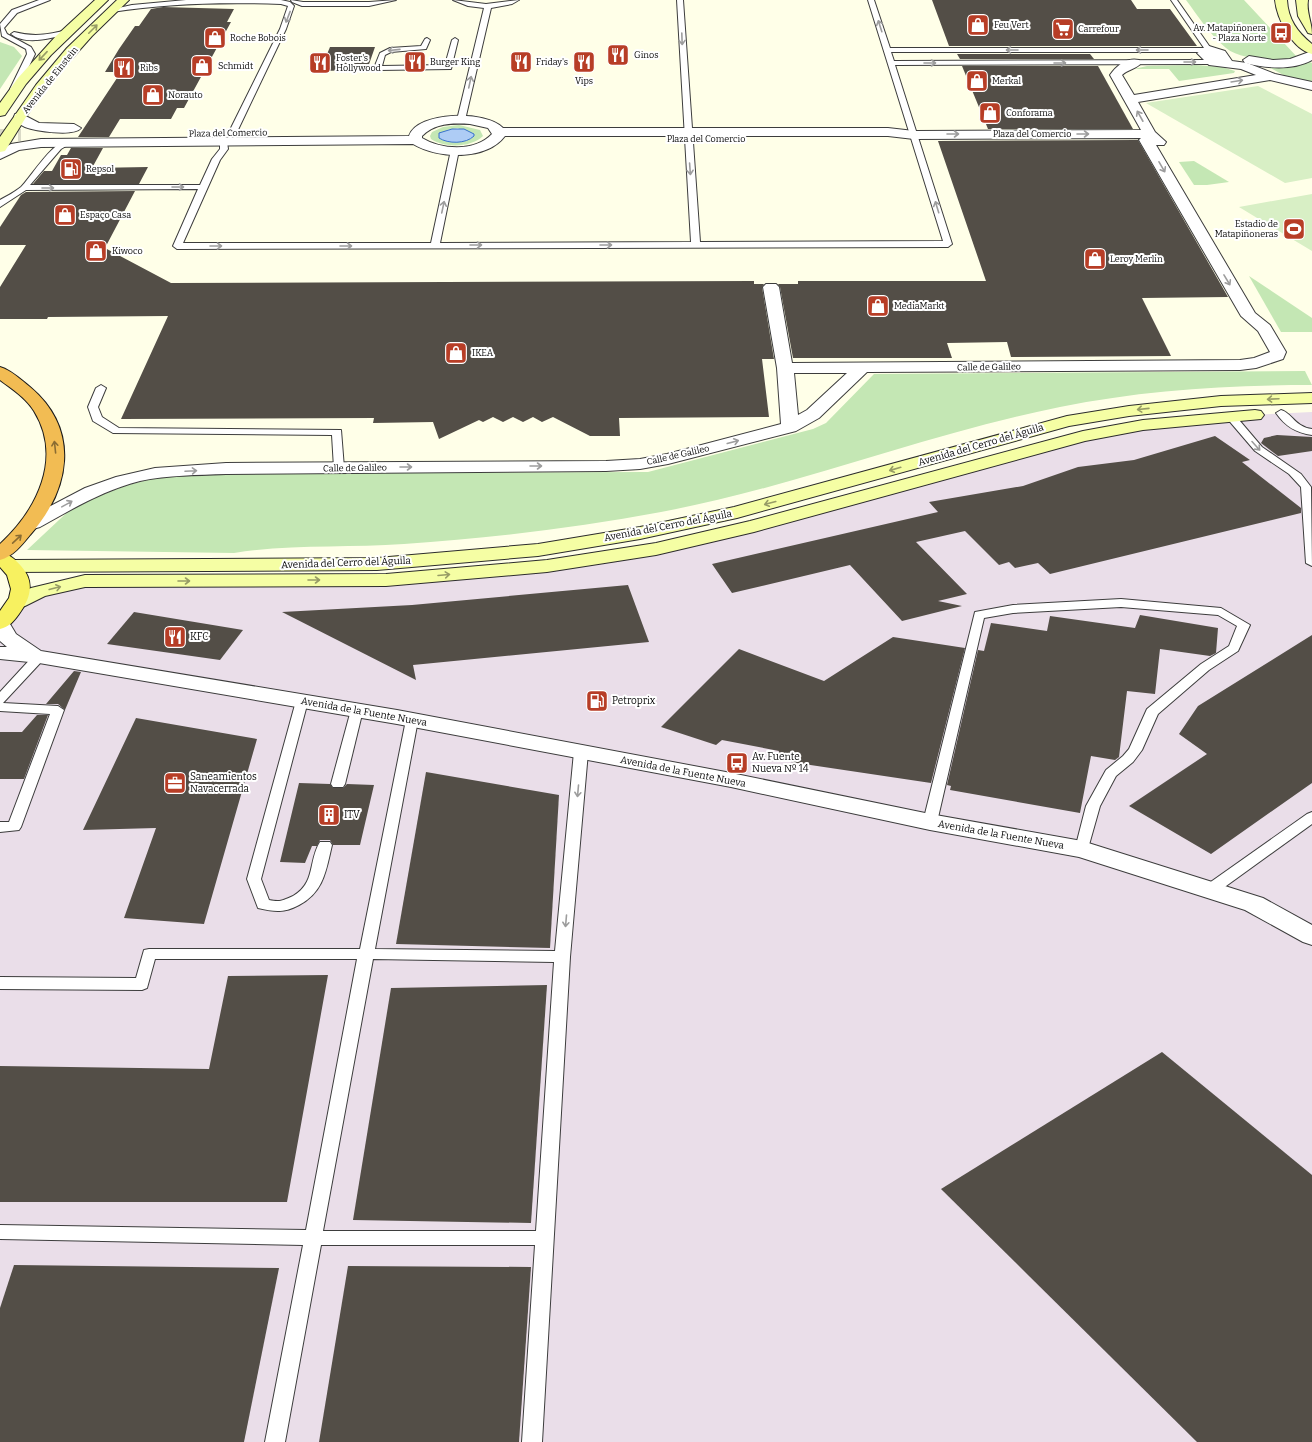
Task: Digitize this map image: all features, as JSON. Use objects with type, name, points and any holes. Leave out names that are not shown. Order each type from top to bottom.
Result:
[{"type":"highway","points":[[0,372],[22,390],[42,410],[49,423],[57,447],[54,473],[48,497],[33,523],[4,559]]},
{"type":"main road","name":"Avenida de Einstein","points":[[0,112],[13,91],[67,32],[102,0]]},
{"type":"main road","name":"Avenida de Einstein","points":[[0,148],[20,117],[66,57],[123,0]]},
{"type":"main road","points":[[1281,0],[1281,8],[1285,22],[1292,33],[1312,50]]},
{"type":"main road","points":[[1302,0],[1300,4],[1306,22],[1312,31]]},
{"type":"main road","name":"Avenida del Cerro del Águila","points":[[4,559],[377,564],[538,550],[640,533],[737,512],[1067,421],[1130,411],[1221,402],[1312,398]]},
{"type":"main road","name":"Avenida del Cerro del Águila","points":[[18,602],[38,592],[85,581],[386,580],[547,566],[656,549],[754,526],[1083,436],[1143,425],[1230,416],[1312,412]]},
{"type":"main road","points":[[0,623],[12,612],[18,602],[21,581],[4,559]]},
{"type":"street","points":[[1217,57],[1283,63],[1297,62],[1312,54]]},
{"type":"street","points":[[1217,57],[1271,77],[1297,84],[1312,85]]},
{"type":"street","name":"Calle de Galileo","points":[[33,523],[75,499],[110,484],[155,473],[339,468],[606,466],[640,464],[668,459],[790,427],[813,414],[862,368],[1256,363],[1277,356],[1278,352],[1264,328],[1249,316],[1216,262],[1146,140],[1150,134],[1116,75],[1123,67],[1135,62]]},
{"type":"street","points":[[1130,98],[1271,77]]},
{"type":"street","points":[[20,117],[28,123],[45,128],[88,128]]},
{"type":"street","points":[[461,120],[487,123],[495,127],[498,135],[481,147],[455,150],[430,148],[418,135],[437,122],[461,120]]},
{"type":"street","points":[[207,129],[233,132]]},
{"type":"street","name":"Plaza del Comercio","points":[[36,135],[233,132],[418,135]]},
{"type":"street","name":"Plaza del Comercio","points":[[498,135],[894,138],[914,135],[1150,134]]},
{"type":"street","points":[[21,135],[102,138],[222,138],[244,140]]},
{"type":"street","name":"Plaza del Comercio","points":[[0,155],[6,151],[26,144],[220,142],[418,135]]},
{"type":"street","points":[[770,287],[785,368],[790,427]]},
{"type":"street","points":[[785,368],[862,368]]},
{"type":"street","name":"Avenida de la Fuente Nueva","points":[[0,623],[8,638],[16,646],[39,657]]},
{"type":"street","name":"Avenida de la Fuente Nueva","points":[[0,653],[39,657],[357,710],[731,780],[930,822],[1082,849],[1254,904],[1312,936]]},
{"type":"lane","points":[[1,28],[10,14],[19,9],[46,0]]},
{"type":"lane","points":[[233,132],[283,29],[291,8],[288,3],[239,0]]},
{"type":"lane","points":[[112,10],[138,2],[247,0]]},
{"type":"lane","points":[[291,0],[302,4],[370,4],[393,0]]},
{"type":"lane","points":[[291,0],[356,1]]},
{"type":"lane","points":[[456,0],[466,4],[488,6],[516,0]]},
{"type":"lane","points":[[680,0],[696,245]]},
{"type":"lane","points":[[220,142],[224,144],[224,149],[216,159],[177,246],[948,244],[871,0]]},
{"type":"lane","points":[[1174,0],[1217,57]]},
{"type":"lane","points":[[461,120],[488,6]]},
{"type":"lane","points":[[1,28],[19,37],[34,38],[67,32]]},
{"type":"lane","points":[[1,28],[4,35],[29,48],[31,54],[13,91]]},
{"type":"lane","points":[[427,40],[424,48],[390,50],[382,54],[378,68],[448,67],[455,40]]},
{"type":"lane","points":[[887,50],[1217,57]]},
{"type":"lane","points":[[890,63],[1135,62],[1217,57]]},
{"type":"lane","points":[[0,204],[24,188],[58,147],[67,143]]},
{"type":"lane","points":[[435,245],[455,150]]},
{"type":"lane","points":[[24,188],[204,187]]},
{"type":"lane","points":[[101,388],[93,407],[96,418],[117,431],[337,432],[339,468]]},
{"type":"lane","points":[[1281,413],[1291,426],[1312,432]]},
{"type":"lane","points":[[1230,416],[1264,454],[1295,473],[1303,481],[1306,487],[1312,563]]},
{"type":"lane","points":[[930,822],[979,615],[1013,609],[1121,603],[1221,612],[1244,625],[1234,648],[1205,667],[1152,712],[1135,750],[1128,759],[1111,773],[1093,806],[1082,849]]},
{"type":"lane","points":[[0,700],[39,657]]},
{"type":"lane","points":[[302,701],[254,880],[263,904],[284,907],[306,895],[317,876],[325,845]]},
{"type":"lane","points":[[0,707],[58,710],[14,827],[0,827]]},
{"type":"lane","points":[[338,784],[357,710]]},
{"type":"lane","points":[[275,1442],[366,954],[412,720]]},
{"type":"lane","points":[[532,1442],[562,957],[581,752]]},
{"type":"lane","points":[[1210,890],[1312,817]]},
{"type":"lane","points":[[0,983],[142,984],[149,954],[366,954],[562,957]]},
{"type":"lane","points":[[0,1232],[314,1238],[545,1238]]},
{"type":"shaded area","points":[[1312,412],[1312,1442],[0,1442],[0,623],[38,592],[85,581],[386,580],[656,549],[1083,436],[1230,416]]},
{"type":"green space","points":[[1186,0],[1244,0],[1298,58],[1281,60],[1260,59],[1251,58],[1233,52],[1226,48],[1204,25]]},
{"type":"green space","points":[[0,42],[14,47],[22,56],[0,89]]},
{"type":"green space","points":[[1308,61],[1312,63],[1312,82],[1289,78],[1263,64]]},
{"type":"green space","points":[[1195,65],[1222,67],[1235,71],[1234,73],[1179,81],[1169,69],[1134,69],[1147,66]]},
{"type":"green space","points":[[1258,86],[1312,114],[1312,178],[1285,183],[1146,103]]},
{"type":"green space","points":[[459,125],[480,130],[483,136],[472,143],[465,145],[443,144],[431,139],[430,136],[432,132],[443,127]],"holes":[[[458,128],[472,138],[455,142],[439,138],[447,130]]]},
{"type":"green space","points":[[1194,161],[1229,182],[1194,185],[1179,162]]},
{"type":"green space","name":"Estadio de Matapiñoneras","points":[[1312,194],[1312,251],[1239,207]]},
{"type":"green space","points":[[1249,276],[1312,318],[1312,332],[1281,332]]},
{"type":"green space","points":[[1305,371],[1312,385],[1217,387],[1122,396],[1091,401],[1010,418],[960,431],[761,489],[661,512],[565,528],[436,542],[276,548],[234,553],[27,550],[75,505],[125,486],[158,477],[199,474],[648,472],[813,429],[826,423],[874,374]]},
{"type":"water","points":[[452,129],[464,129],[474,134],[474,136],[471,139],[462,142],[452,142],[439,138],[439,133]]},
{"type":"building","name":"Carrefour","points":[[932,0],[1131,0],[1137,9],[1170,9],[1197,46],[949,46]]},
{"type":"building","points":[[163,7],[234,9],[227,22],[231,22],[184,108],[177,108],[171,119],[120,119],[109,137],[78,137],[121,72],[105,72],[119,49],[135,26],[139,26],[151,9]]},
{"type":"building","points":[[330,47],[375,47],[367,70],[320,71]]},
{"type":"building","points":[[957,54],[1090,54],[1094,59],[960,59]]},
{"type":"building","points":[[962,66],[1098,66],[1133,129],[988,129]]},
{"type":"building","name":"Leroy Merlin","points":[[1138,140],[1228,297],[1142,298],[1171,356],[1011,357],[1007,342],[947,343],[952,358],[793,358],[780,287],[778,284],[798,284],[798,281],[986,281],[938,141]]},
{"type":"building","name":"Repsol","points":[[71,148],[103,148],[92,168],[148,167],[139,184],[33,184],[44,171],[52,171],[61,155],[67,155]]},
{"type":"building","name":"IKEA","points":[[135,191],[105,248],[171,283],[754,281],[754,284],[764,284],[762,287],[774,359],[762,359],[769,417],[619,418],[620,436],[590,436],[553,417],[542,422],[533,417],[523,422],[513,417],[503,422],[493,417],[483,422],[479,420],[439,439],[433,422],[373,423],[374,418],[121,419],[168,316],[0,319],[0,287],[26,245],[0,245],[0,227],[21,195],[26,192]]},
{"type":"building","points":[[1277,435],[1312,437],[1312,451],[1278,456],[1261,443],[1264,438]]},
{"type":"building","points":[[1215,436],[1250,460],[1242,462],[1301,508],[1301,513],[1050,574],[1038,563],[1015,568],[1009,562],[999,565],[965,531],[916,542],[967,594],[938,601],[962,606],[902,621],[850,565],[732,593],[712,564],[938,512],[929,502],[1023,486],[1078,467],[1134,460]]},
{"type":"building","points":[[628,585],[649,642],[413,665],[416,680],[282,612],[412,605]]},
{"type":"building","name":"KFC","points":[[134,612],[243,630],[220,660],[107,644]]},
{"type":"building","points":[[1140,615],[1218,628],[1216,653],[1210,656],[1160,649],[1155,694],[1127,691],[1119,757],[1115,760],[1091,756],[1080,813],[950,790],[951,786],[947,785],[978,650],[984,651],[991,623],[1047,631],[1050,616],[1135,628]]},
{"type":"building","points":[[1312,635],[1312,783],[1211,854],[1129,806],[1207,754],[1179,734],[1198,706]]},
{"type":"building","points":[[893,637],[965,648],[931,783],[777,760],[779,751],[722,740],[716,745],[661,727],[739,649],[824,681]]},
{"type":"building","points":[[74,671],[81,672],[65,710],[58,704],[46,704]]},
{"type":"building","points":[[37,715],[48,715],[24,779],[0,779],[0,732],[22,732]]},
{"type":"building","name":"Saneamientos Navacerrada","points":[[136,718],[257,739],[204,924],[124,918],[156,828],[83,830]]},
{"type":"building","points":[[426,772],[559,795],[550,948],[396,944]]},
{"type":"building","name":"ITV","points":[[299,783],[330,784],[333,788],[343,788],[347,784],[374,785],[360,845],[333,845],[330,840],[320,840],[317,846],[312,846],[305,863],[280,862]]},
{"type":"building","points":[[328,975],[287,1202],[0,1202],[0,1066],[209,1069],[228,976]]},
{"type":"building","points":[[547,985],[531,1223],[353,1220],[391,988]]},
{"type":"building","points":[[1162,1052],[1312,1175],[1312,1442],[1197,1442],[941,1189]]},
{"type":"building","points":[[14,1265],[279,1268],[244,1442],[0,1442],[0,1308]]},
{"type":"building","points":[[348,1266],[531,1267],[519,1442],[319,1442]]},
{"type":"tunnel","points":[[0,135],[21,135]]},
{"type":"place","name":"Feu Vert","points":[[978,25]]},
{"type":"place","name":"Carrefour","points":[[1063,29]]},
{"type":"place","name":"Av. Matapiñonera - Plaza Norte","points":[[1281,33]]},
{"type":"place","name":"Roche Bobois","points":[[215,38]]},
{"type":"place","name":"Ginos","points":[[618,55]]},
{"type":"place","name":"Burger King","points":[[415,62]]},
{"type":"place","name":"Friday's","points":[[521,62]]},
{"type":"place","name":"Vips","points":[[584,62]]},
{"type":"place","name":"Foster's Hollywood","points":[[320,63]]},
{"type":"place","name":"Schmidt","points":[[202,66]]},
{"type":"place","name":"Ribs","points":[[124,68]]},
{"type":"place","name":"Merkal","points":[[977,81]]},
{"type":"place","name":"Norauto","points":[[153,95]]},
{"type":"place","name":"Conforama","points":[[990,113]]},
{"type":"place","name":"Repsol","points":[[71,169]]},
{"type":"place","name":"Espaço Casa","points":[[65,215]]},
{"type":"place","name":"Estadio de Matapiñoneras","points":[[1294,229]]},
{"type":"place","name":"Kiwoco","points":[[96,251]]},
{"type":"place","name":"Leroy Merlin","points":[[1095,259]]},
{"type":"place","name":"MediaMarkt","points":[[878,306]]},
{"type":"place","name":"IKEA","points":[[456,353]]},
{"type":"place","name":"KFC","points":[[175,637]]},
{"type":"place","name":"Petroprix","points":[[597,701]]},
{"type":"place","name":"Av. Fuente Nueva Nº 14","points":[[737,763]]},
{"type":"place","name":"Saneamientos Navacerrada","points":[[175,783]]},
{"type":"place","name":"ITV","points":[[329,815]]}]
